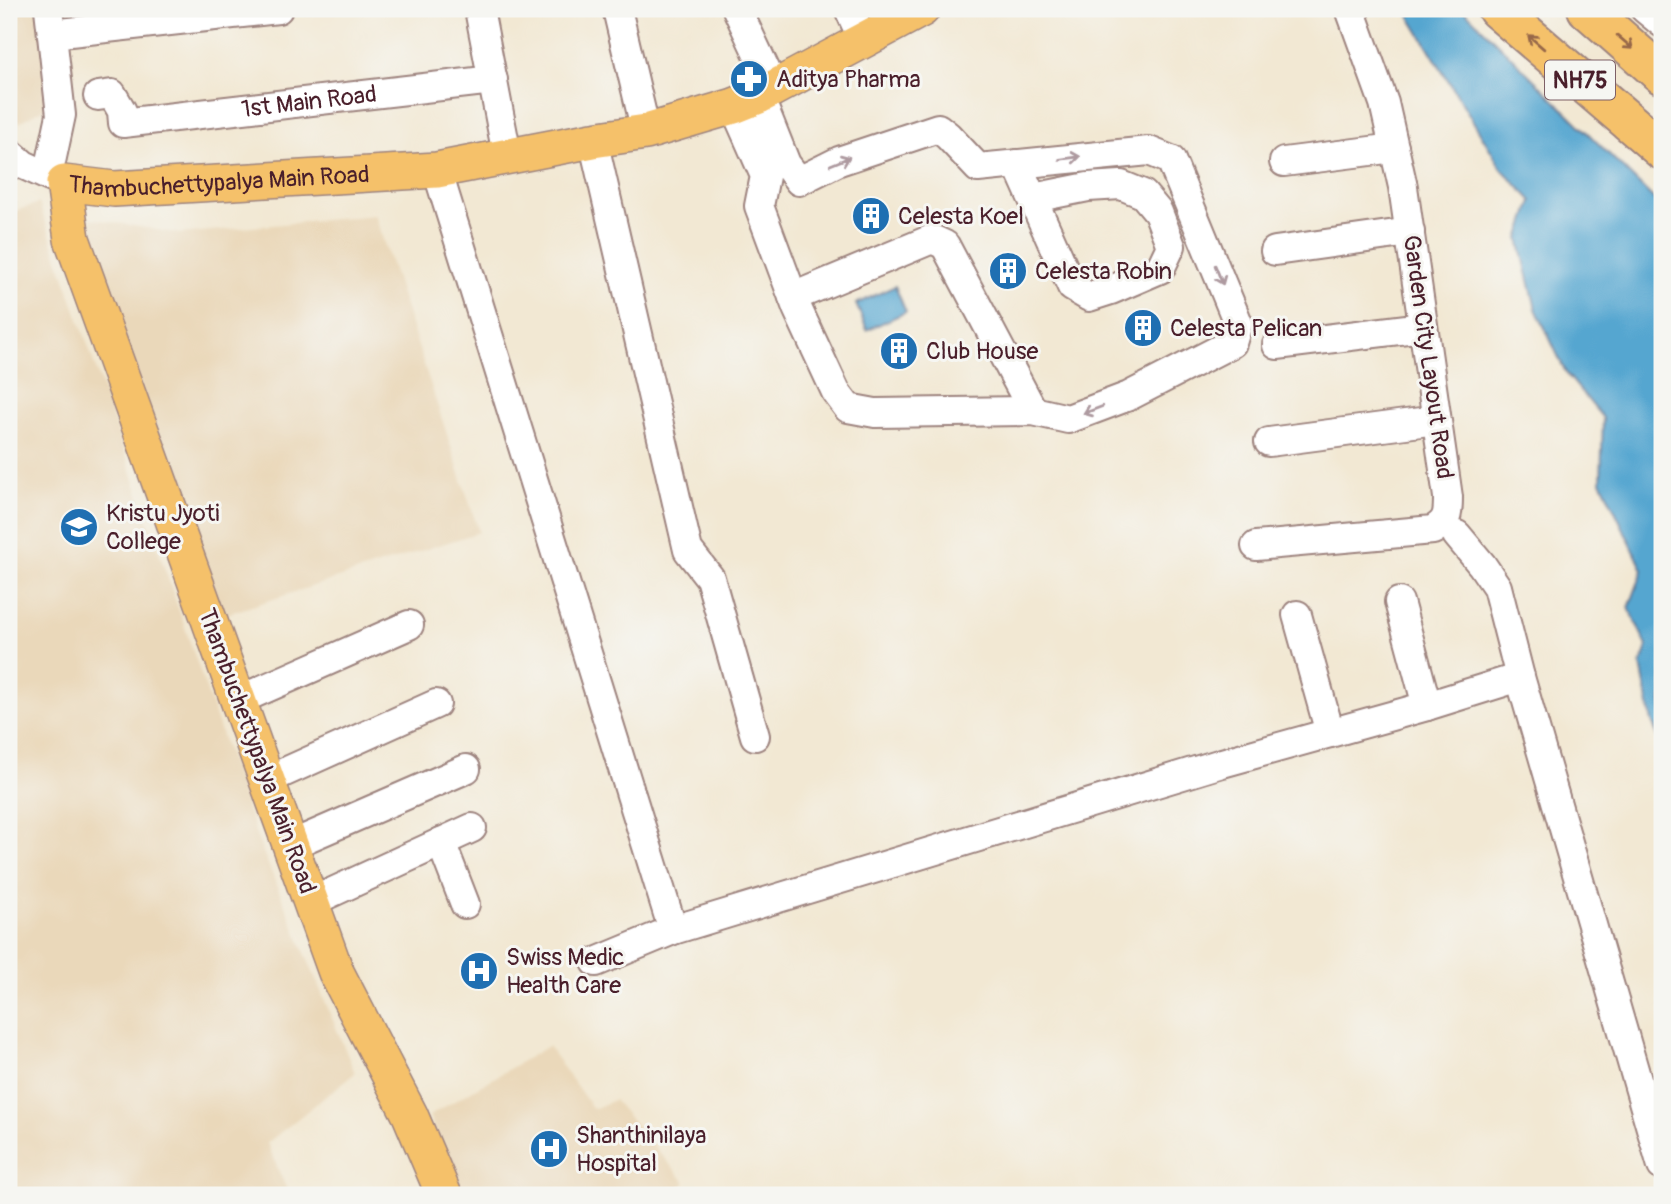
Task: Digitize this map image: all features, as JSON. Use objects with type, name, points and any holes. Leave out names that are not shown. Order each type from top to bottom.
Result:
[{"type":"highway","name":"NH75","points":[[1497,9],[1662,150]]},
{"type":"highway","name":"NH75","points":[[1590,10],[1662,75]]},
{"type":"main road","name":"Thambuchettypalya Main Road","points":[[444,1195],[410,1115],[336,972],[72,239],[56,180],[114,189],[436,170],[507,155],[646,132],[755,96],[922,9]]},
{"type":"street","points":[[9,152],[24,165],[56,180],[61,115],[50,21],[278,9]]},
{"type":"street","points":[[479,9],[507,155]]},
{"type":"street","points":[[617,9],[646,132]]},
{"type":"street","points":[[737,9],[755,96],[765,176],[759,206],[793,297],[836,393],[848,408],[875,413],[1033,411],[1068,419],[1129,396],[1232,343],[1238,323],[1171,160],[1149,151],[978,168],[937,128],[839,161],[799,181],[759,206]]},
{"type":"street","points":[[849,9],[863,40]]},
{"type":"street","name":"Garden City Layout Road","points":[[1256,546],[1433,530],[1444,523],[1448,515],[1448,497],[1404,187],[1384,103],[1350,9]]},
{"type":"street","points":[[1645,9],[1662,23]]},
{"type":"street","name":"1st Main Road","points":[[98,96],[112,94],[122,111],[123,123],[493,80]]},
{"type":"street","points":[[755,96],[786,164],[799,181]]},
{"type":"street","points":[[593,140],[688,550],[710,578],[755,736]]},
{"type":"street","points":[[1284,162],[1394,148]]},
{"type":"street","points":[[1017,164],[1072,287],[1089,297],[1160,269],[1171,246],[1158,212],[1143,194],[1121,185],[1088,187],[1033,198]]},
{"type":"street","points":[[436,170],[673,930]]},
{"type":"street","points":[[1164,229],[1194,215]]},
{"type":"street","points":[[1275,251],[1410,232]]},
{"type":"street","points":[[793,297],[932,239],[945,245],[1033,411]]},
{"type":"street","points":[[1277,345],[1423,327]]},
{"type":"street","points":[[1269,442],[1436,420]]},
{"type":"street","points":[[1457,535],[1497,587],[1520,677],[1662,1166]]},
{"type":"street","points":[[1399,602],[1427,706]]},
{"type":"street","points":[[1297,615],[1330,733]]},
{"type":"street","points":[[239,700],[410,625]]},
{"type":"street","points":[[596,962],[673,930],[1222,763],[1520,677]]},
{"type":"street","points":[[267,780],[436,704]]},
{"type":"street","points":[[291,845],[466,769]]},
{"type":"street","points":[[311,902],[472,828]]},
{"type":"street","points":[[441,842],[465,904]]},
{"type":"shaded area","points":[[9,9],[41,9],[56,102],[9,128]]},
{"type":"shaded area","name":"Kristu Jyoti College","points":[[39,203],[258,840],[355,1073],[267,1143],[289,1195],[9,1195],[9,213]]},
{"type":"shaded area","points":[[375,215],[479,532],[221,616],[83,217],[180,234]]},
{"type":"shaded area","name":"Shanthinilaya Hospital","points":[[548,1046],[593,1109],[614,1100],[686,1183],[668,1195],[461,1195],[429,1116]]},
{"type":"water","points":[[1405,9],[1463,9],[1662,207],[1662,745],[1652,722],[1641,665],[1647,646],[1629,608],[1643,570],[1601,481],[1603,418],[1566,373],[1536,309],[1519,239],[1532,201],[1502,169]]},
{"type":"water","points":[[895,286],[906,312],[867,330],[856,304]]},
{"type":"place","name":"Aditya Pharma","points":[[749,79]]},
{"type":"place","name":"Celesta Koel","points":[[871,216]]},
{"type":"place","name":"Celesta Robin","points":[[1008,271]]},
{"type":"place","name":"Celesta Pelican","points":[[1143,328]]},
{"type":"place","name":"Club House","points":[[899,351]]},
{"type":"place","name":"Kristu Jyoti College","points":[[79,527]]},
{"type":"place","name":"Swiss Medic Health Care","points":[[479,971]]},
{"type":"place","name":"Shanthinilaya Hospital","points":[[549,1149]]}]
